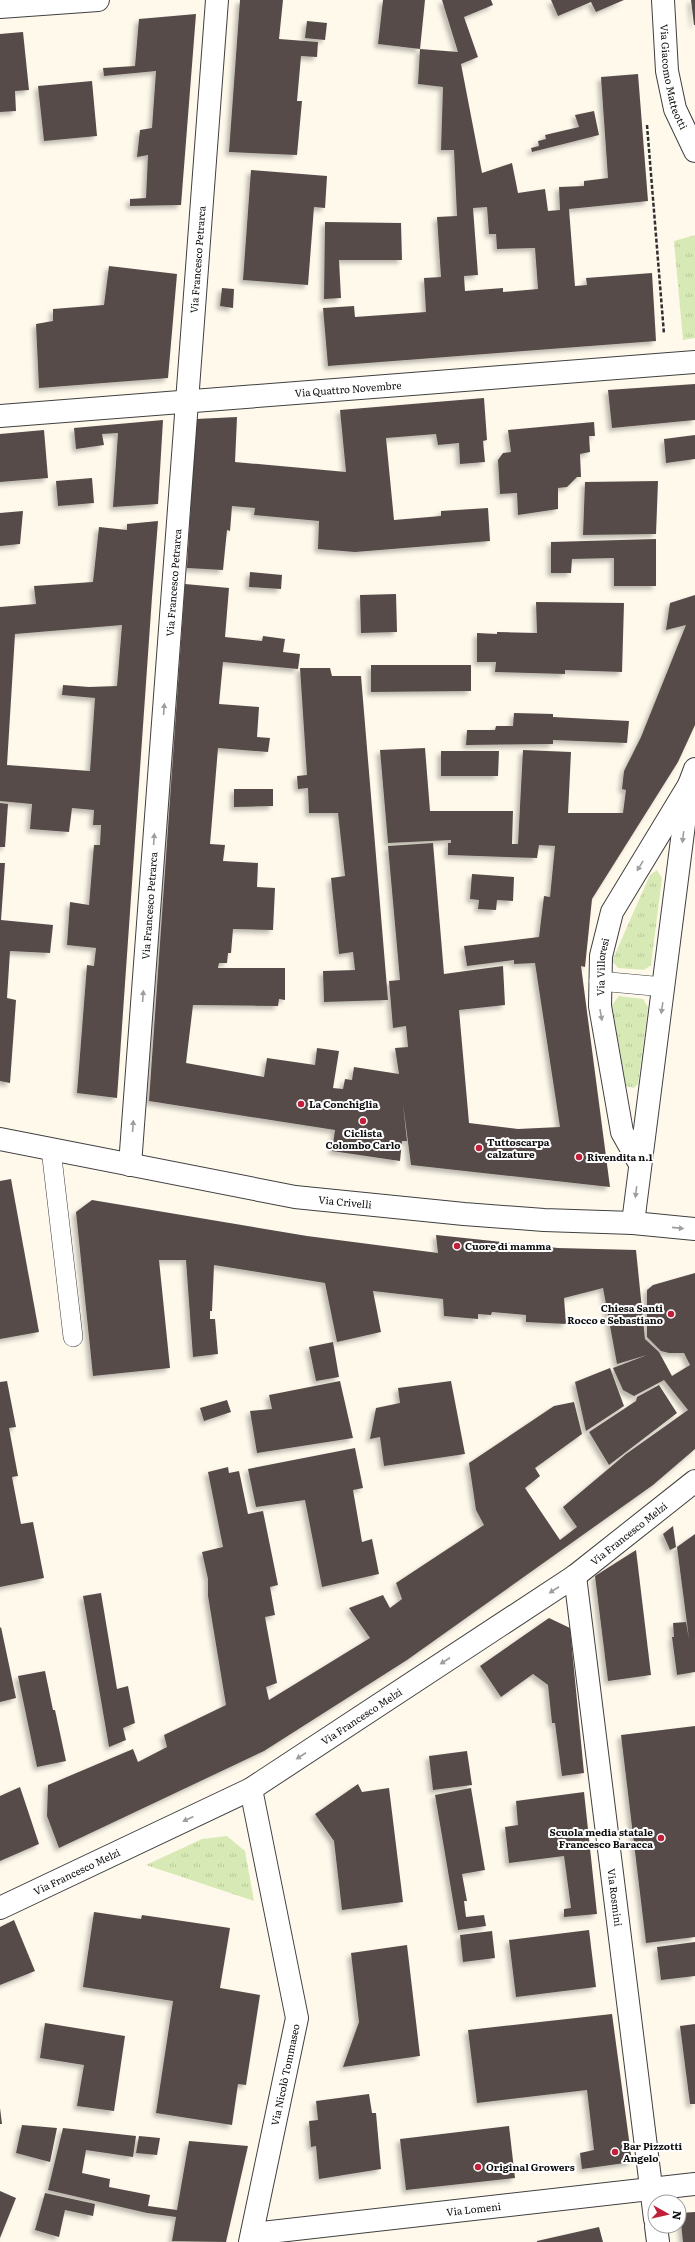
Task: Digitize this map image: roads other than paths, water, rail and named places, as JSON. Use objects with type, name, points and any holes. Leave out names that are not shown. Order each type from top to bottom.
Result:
[{"type":"street","points":[[0,7],[98,0]]},
{"type":"street","name":"Via Francesco Petrarca","points":[[130,1165],[218,0]]},
{"type":"street","name":"Via Giacomo Matteotti","points":[[663,0],[667,71],[674,110],[695,151]]},
{"type":"street","name":"Via Quattro Novembre","points":[[0,416],[695,362]]},
{"type":"street","name":"Via Villoresi","points":[[640,1164],[622,1132],[600,1006],[599,981],[601,956],[612,912],[692,777]]},
{"type":"street","name":"Via Villoresi","points":[[632,1223],[692,777]]},
{"type":"street","name":"Via Crivelli","points":[[0,1139],[295,1197],[471,1215],[544,1220],[632,1223],[695,1229]]},
{"type":"street","name":"Via Francesco Melzi","points":[[0,1908],[251,1789],[575,1576],[695,1480]]},
{"type":"street","name":"Via Rosmini","points":[[575,1576],[652,2194]]},
{"type":"street","name":"Via Nicolò Tommaseo","points":[[251,1789],[297,2018],[251,2238]]},
{"type":"street","name":"Via Lomeni","points":[[251,2238],[695,2184]]},
{"type":"lane","points":[[599,981],[664,987]]},
{"type":"lane","points":[[51,1149],[73,1337]]},
{"type":"place","name":"La Conchiglia","points":[[301,1104]]},
{"type":"place","name":"Ciclista Colombo Carlo","points":[[363,1121]]},
{"type":"place","name":"Tuttoscarpa calzature","points":[[479,1148]]},
{"type":"place","name":"Rivendita n.1","points":[[579,1157]]},
{"type":"place","name":"Cuore di mamma","points":[[457,1246]]},
{"type":"place","name":"Chiesa Santi Rocco e Sebastiano","points":[[671,1314]]},
{"type":"place","name":"Scuola media statale Francesco Baracca","points":[[661,1838]]},
{"type":"place","name":"Bar Pizzotti Angelo","points":[[615,2152]]},
{"type":"place","name":"Original Growers","points":[[478,2167]]}]
